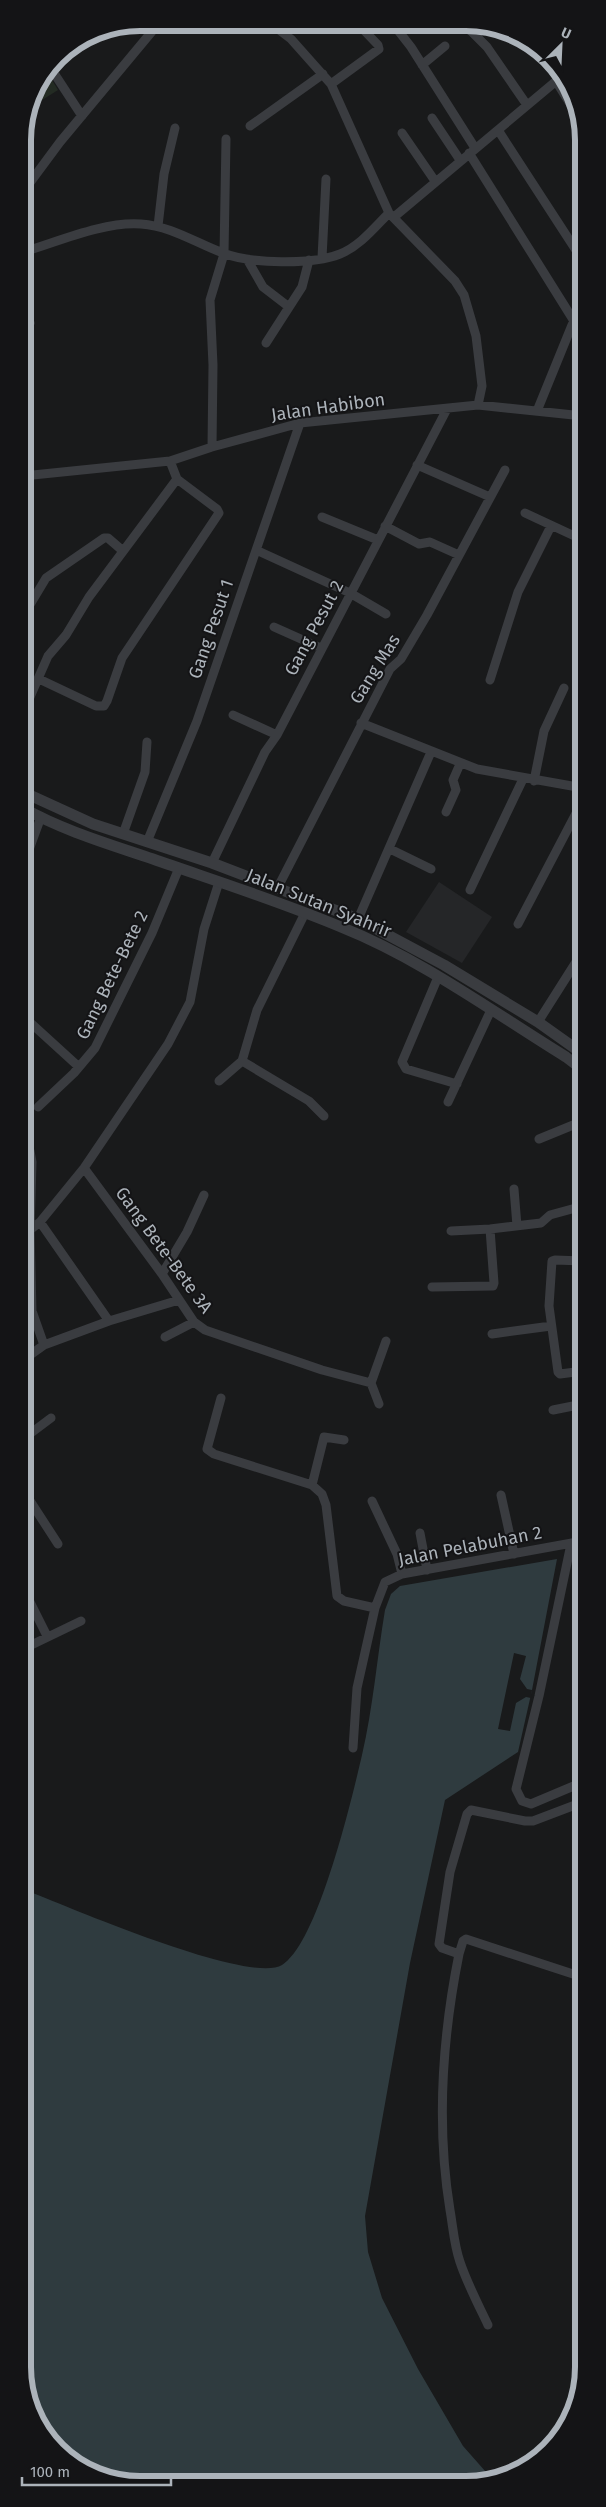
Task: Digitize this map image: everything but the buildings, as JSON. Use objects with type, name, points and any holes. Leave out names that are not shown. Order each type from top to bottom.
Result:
[{"type":"street","points":[[31,182],[152,31]]},
{"type":"street","points":[[280,31],[291,39],[331,84],[392,215],[455,281],[464,295],[476,336],[482,386],[478,405]]},
{"type":"street","points":[[331,84],[379,49],[378,45],[365,31]]},
{"type":"street","points":[[398,31],[422,65],[573,323],[537,411]]},
{"type":"street","points":[[471,31],[487,47],[527,104]]},
{"type":"street","points":[[422,65],[445,46]]},
{"type":"street","points":[[54,74],[82,116]]},
{"type":"street","points":[[250,126],[323,74]]},
{"type":"street","points":[[31,250],[122,224],[140,223],[158,226],[224,254],[247,259],[309,260],[340,254],[362,242],[392,215],[436,181],[556,80]]},
{"type":"street","points":[[432,118],[460,160]]},
{"type":"street","points":[[158,226],[164,174],[175,128]]},
{"type":"street","points":[[498,130],[575,250]]},
{"type":"street","points":[[402,133],[436,181]]},
{"type":"street","points":[[212,447],[213,365],[210,300],[224,254],[226,139]]},
{"type":"street","points":[[322,258],[326,179]]},
{"type":"street","points":[[247,259],[264,287],[289,308]]},
{"type":"street","points":[[266,343],[302,287],[309,260]]},
{"type":"street","name":"Jalan Habibon","points":[[31,475],[170,462],[212,447],[300,424],[478,405],[575,415]]},
{"type":"street","name":"Gang Pesut 2","points":[[212,863],[265,752],[277,735],[447,409]]},
{"type":"street","name":"Gang Pesut 1","points":[[147,842],[198,721],[300,424]]},
{"type":"street","points":[[39,679],[96,706],[104,706],[108,701],[122,658],[219,513],[218,509],[177,479],[170,462]]},
{"type":"street","points":[[417,465],[490,497]]},
{"type":"street","name":"Gang Mas","points":[[278,887],[390,669],[401,659],[427,616],[505,470]]},
{"type":"street","points":[[31,696],[48,656],[66,635],[89,597],[177,479]]},
{"type":"street","points":[[525,513],[575,536]]},
{"type":"street","points":[[322,517],[378,540]]},
{"type":"street","points":[[385,526],[419,544],[430,542],[459,556]]},
{"type":"street","points":[[490,680],[518,592],[551,526]]},
{"type":"street","points":[[31,603],[46,578],[104,538],[108,538],[123,551]]},
{"type":"street","points":[[256,550],[350,593],[386,614]]},
{"type":"street","points":[[274,627],[321,648]]},
{"type":"street","points":[[534,780],[544,731],[564,688]]},
{"type":"street","points":[[233,715],[277,735]]},
{"type":"street","points":[[361,723],[460,764],[495,774],[575,787]]},
{"type":"street","points":[[123,834],[145,772],[147,742]]},
{"type":"street","points":[[358,919],[431,752]]},
{"type":"street","points":[[446,812],[456,790],[453,780],[460,764]]},
{"type":"street","points":[[470,890],[523,779]]},
{"type":"street","name":"Jalan Sutan Syahrir","points":[[31,796],[123,834],[212,863],[358,919],[444,965],[538,1022],[575,1048]]},
{"type":"street","points":[[31,834],[36,814],[36,799]]},
{"type":"street","points":[[36,814],[57,807]]},
{"type":"street","name":"Jalan Sutan Syahrir","points":[[36,814],[90,838],[219,882],[373,941],[438,977],[575,1064]]},
{"type":"street","points":[[518,924],[575,815]]},
{"type":"street","points":[[390,849],[431,869]]},
{"type":"street","name":"Gang Bete-Bete 2","points":[[38,1107],[80,1067],[99,1040],[152,933],[179,868]]},
{"type":"street","points":[[31,1232],[84,1168],[168,1044],[190,1002],[204,929],[219,882]]},
{"type":"street","points":[[219,1081],[242,1061],[257,1010],[305,914]]},
{"type":"street","points":[[538,1022],[575,964]]},
{"type":"street","points":[[444,965],[402,1062],[406,1069],[457,1084]]},
{"type":"street","points":[[448,1102],[491,1010]]},
{"type":"street","points":[[31,1023],[80,1067]]},
{"type":"street","points":[[242,1061],[309,1101],[324,1116]]},
{"type":"street","points":[[540,1139],[575,1124]]},
{"type":"street","points":[[31,1156],[31,1180]]},
{"type":"street","name":"Gang Bete-Bete 3A","points":[[84,1168],[162,1274],[194,1322],[205,1330],[322,1370],[371,1383]]},
{"type":"street","points":[[514,1189],[517,1226]]},
{"type":"street","points":[[162,1274],[188,1232],[204,1195]]},
{"type":"street","points":[[451,1231],[541,1223],[550,1215],[575,1208]]},
{"type":"street","points":[[40,1222],[109,1321]]},
{"type":"street","points":[[432,1288],[493,1286],[490,1229]]},
{"type":"street","points":[[575,1261],[555,1260],[552,1262],[549,1306],[559,1374],[575,1372]]},
{"type":"street","points":[[31,1292],[32,1311],[44,1345]]},
{"type":"street","points":[[31,1354],[44,1345],[109,1321],[179,1300]]},
{"type":"street","points":[[165,1337],[194,1322]]},
{"type":"street","points":[[492,1334],[551,1326]]},
{"type":"street","points":[[379,1404],[371,1383],[386,1341]]},
{"type":"street","points":[[222,1398],[207,1444],[210,1452],[312,1486],[322,1494],[326,1505],[337,1596],[344,1601],[374,1608]]},
{"type":"street","points":[[553,1410],[575,1406]]},
{"type":"street","points":[[31,1433],[51,1418]]},
{"type":"street","points":[[312,1486],[324,1437],[344,1440]]},
{"type":"street","points":[[501,1495],[514,1554]]},
{"type":"street","points":[[372,1501],[397,1554],[402,1574]]},
{"type":"street","points":[[31,1502],[58,1544]]},
{"type":"street","points":[[420,1533],[427,1570]]},
{"type":"street","name":"Jalan Pelabuhan 2","points":[[353,1748],[355,1701],[374,1608],[385,1582],[402,1574],[575,1543]]},
{"type":"street","points":[[571,1544],[539,1696],[516,1789],[522,1801],[531,1804],[575,1785]]},
{"type":"street","points":[[31,1604],[47,1636]]},
{"type":"street","points":[[31,1645],[81,1621]]},
{"type":"street","points":[[459,1954],[442,1948],[439,1944],[450,1872],[468,1812],[474,1809],[525,1821],[533,1821],[575,1805]]},
{"type":"street","points":[[488,2325],[460,2262],[445,2184],[441,2111],[449,2004],[459,1954],[463,1941],[466,1939],[572,1974],[575,1973]]},
{"type":"shaded area","points":[[51,79],[58,90],[38,102],[42,92]]},
{"type":"shaded area","points":[[439,882],[492,917],[462,963],[406,932]]},
{"type":"shaded area","points":[[557,1559],[518,1752],[445,1800],[410,1963],[365,2216],[368,2252],[382,2298],[418,2369],[463,2446],[488,2474],[466,2476],[133,2476],[105,2470],[86,2461],[68,2449],[58,2439],[42,2415],[32,2381],[31,1892],[114,1925],[196,1954],[233,1964],[263,1968],[282,1965],[295,1951],[308,1929],[332,1868],[366,1737],[385,1610],[391,1594],[400,1586]]},
{"type":"pier","points":[[514,1653],[526,1656],[520,1679],[527,1689],[532,1690],[531,1698],[526,1697],[516,1703],[510,1731],[498,1729]]}]
